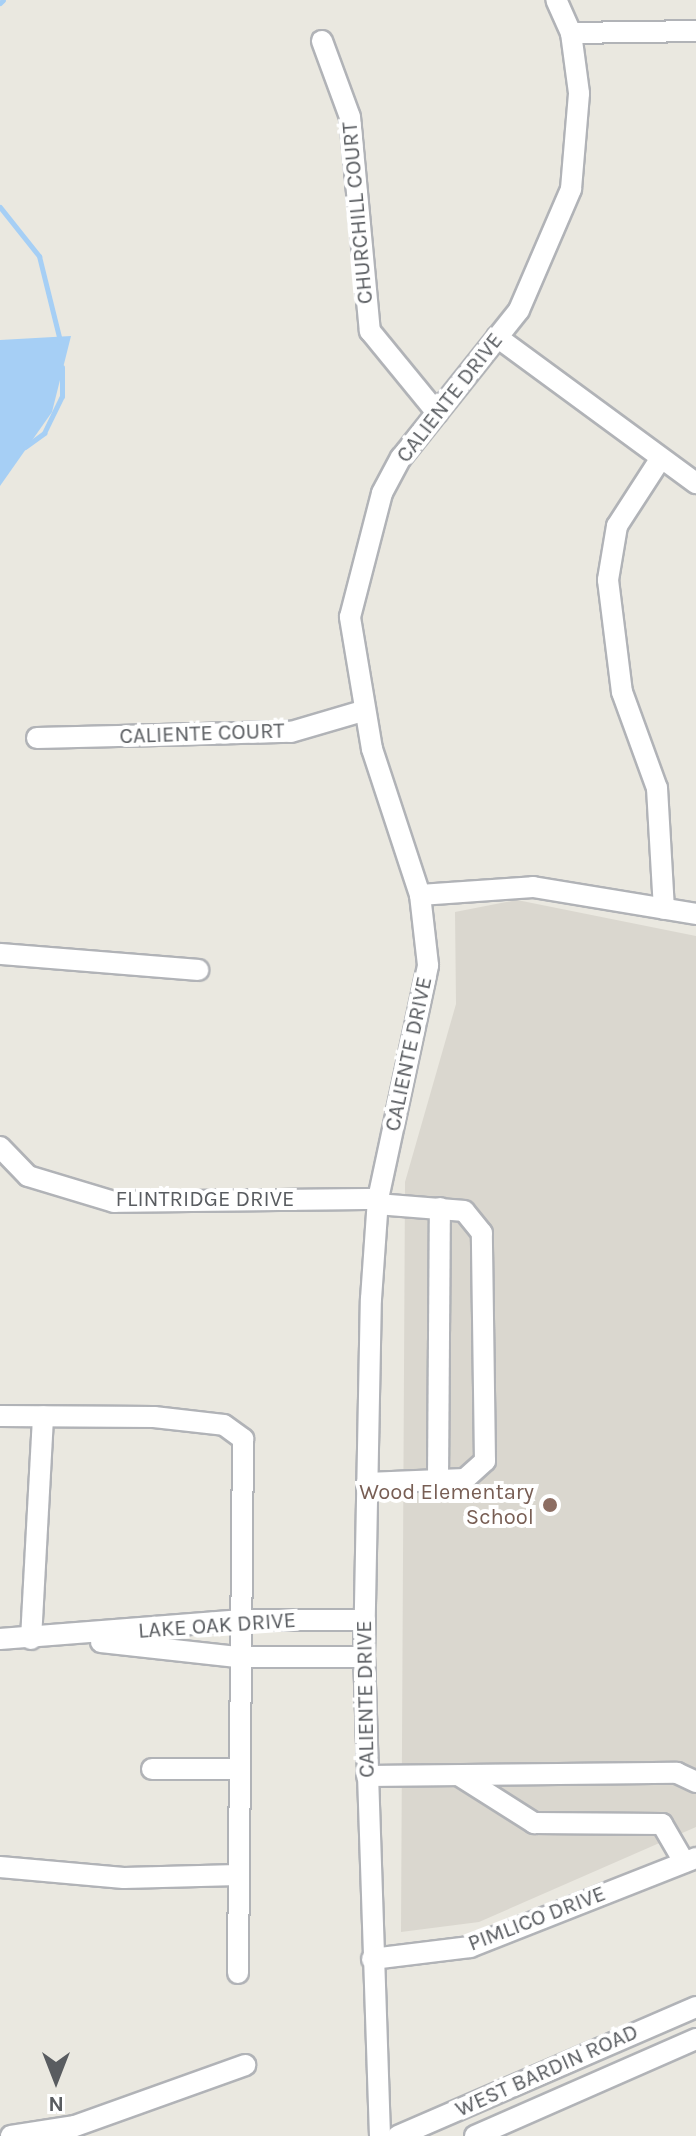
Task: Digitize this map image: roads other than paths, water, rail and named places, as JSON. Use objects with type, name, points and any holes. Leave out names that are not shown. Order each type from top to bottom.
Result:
[{"type":"street","name":"CALIENTE DRIVE","points":[[380,2136],[364,1657],[378,1202],[428,965],[420,895],[363,711],[350,617],[365,534],[401,458],[497,337],[536,279],[571,189],[579,141],[571,33],[556,0]]},
{"type":"street","points":[[571,33],[696,31]]},
{"type":"street","name":"CHURCHILL COURT","points":[[322,41],[350,117],[370,331],[437,413]]},
{"type":"street","points":[[497,337],[659,461],[696,483]]},
{"type":"street","points":[[659,461],[617,526],[608,580],[622,692],[657,788],[664,909]]},
{"type":"street","name":"CALIENTE COURT","points":[[37,738],[291,732],[363,711]]},
{"type":"street","points":[[420,895],[533,887],[696,914]]},
{"type":"street","points":[[0,954],[103,957],[198,970]]},
{"type":"street","name":"FLINTRIDGE DRIVE","points":[[0,1147],[28,1176],[114,1202],[378,1202],[440,1208]]},
{"type":"street","points":[[367,1483],[465,1479],[485,1461],[487,1249],[474,1220],[440,1208],[438,1479]]},
{"type":"street","points":[[0,1416],[154,1417],[224,1425],[239,1434],[245,1455],[237,1657],[238,1973]]},
{"type":"street","points":[[31,1639],[43,1416]]},
{"type":"street","name":"LAKE OAK DRIVE","points":[[0,1639],[70,1638],[239,1620],[365,1620]]},
{"type":"street","name":"LAKE OAK DRIVE","points":[[70,1638],[237,1657],[364,1657]]},
{"type":"street","points":[[152,1769],[238,1769]]},
{"type":"street","points":[[367,1776],[677,1773],[696,1782]]},
{"type":"street","points":[[459,1775],[534,1823],[662,1824],[690,1860]]},
{"type":"street","name":"PIMLICO DRIVE","points":[[372,1959],[470,1947],[690,1860]]},
{"type":"street","points":[[0,1867],[124,1878],[238,1875]]},
{"type":"street","name":"WEST BARDIN ROAD","points":[[398,2136],[696,2007]]},
{"type":"street","name":"WEST BARDIN ROAD","points":[[475,2136],[696,2039]]},
{"type":"street","points":[[11,2136],[75,2126],[245,2065]]},
{"type":"water","points":[[71,336],[52,412],[0,486],[0,340]]},
{"type":"waterway","points":[[0,3],[3,0]]},
{"type":"waterway","points":[[0,207],[39,256],[60,341]]},
{"type":"waterway","points":[[25,447],[44,433],[62,396],[62,367]]},
{"type":"place","name":"Wood Elementary School","points":[[550,1505]]}]
